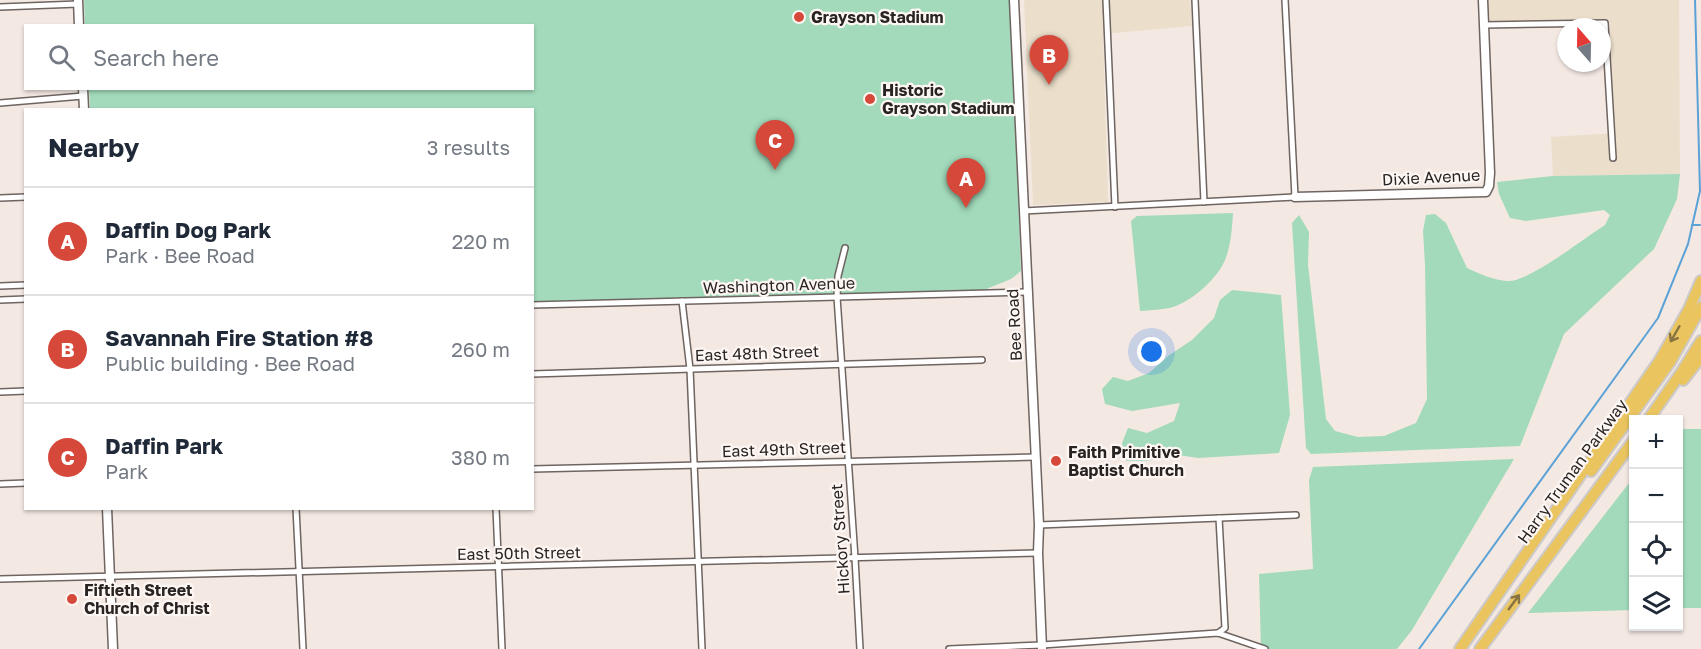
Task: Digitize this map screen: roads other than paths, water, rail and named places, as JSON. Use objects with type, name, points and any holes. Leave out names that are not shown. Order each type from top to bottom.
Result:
[{"type":"highway","points":[[1460,649],[1660,360],[1689,309],[1701,281]]},
{"type":"highway","name":"Harry Truman Parkway","points":[[1460,649],[1655,384],[1684,339],[1701,307]]},
{"type":"highway","name":"Harry Truman Parkway","points":[[1652,415],[1701,341]]},
{"type":"highway","points":[[1653,415],[1701,357]]},
{"type":"highway","name":"Harry Truman Parkway","points":[[1480,649],[1629,447]]},
{"type":"main road","name":"Bee Road","points":[[1014,0],[1039,525],[1042,647]]},
{"type":"main road","name":"Dixie Avenue","points":[[1295,197],[1486,192],[1490,173],[1483,0]]},
{"type":"main road","points":[[78,2],[79,24]]},
{"type":"main road","points":[[83,92],[84,108]]},
{"type":"main road","points":[[107,510],[113,649]]},
{"type":"street","points":[[1106,0],[1115,207]]},
{"type":"street","points":[[1195,0],[1204,202]]},
{"type":"street","points":[[1023,211],[1295,197],[1285,0]]},
{"type":"street","points":[[0,7],[78,2]]},
{"type":"street","points":[[1484,25],[1605,23],[1613,158]]},
{"type":"street","points":[[0,103],[83,92]]},
{"type":"street","points":[[0,198],[24,197]]},
{"type":"street","name":"Hickory Street","points":[[845,248],[838,276],[837,297],[860,649]]},
{"type":"street","points":[[0,286],[24,285]]},
{"type":"street","name":"Washington Avenue","points":[[534,305],[1027,292]]},
{"type":"street","points":[[0,300],[24,299]]},
{"type":"street","points":[[682,301],[690,369],[702,649]]},
{"type":"street","name":"East 48th Street","points":[[534,374],[982,360]]},
{"type":"street","points":[[0,392],[24,391]]},
{"type":"street","name":"East 49th Street","points":[[534,469],[1036,457]]},
{"type":"street","points":[[0,484],[24,483]]},
{"type":"street","points":[[296,510],[303,649]]},
{"type":"street","points":[[496,510],[502,649]]},
{"type":"street","points":[[1039,525],[1296,515]]},
{"type":"street","points":[[1218,633],[1225,628],[1219,518]]},
{"type":"street","name":"East 50th Street","points":[[0,579],[1038,553]]},
{"type":"street","points":[[949,649],[1042,647],[1218,633],[1265,649]]},
{"type":"waterway","points":[[1419,649],[1658,318],[1688,244],[1700,191],[1695,0]]},
{"type":"waterway","points":[[1692,225],[1700,225]]},
{"type":"place","name":"Grayson Stadium","points":[[799,17]]},
{"type":"place","name":"Savannah Fire Station #8","points":[[1049,85]]},
{"type":"place","name":"Historic Grayson Stadium","points":[[870,99]]},
{"type":"place","name":"Daffin Park","points":[[775,170]]},
{"type":"place","name":"Daffin Dog Park","points":[[966,208]]},
{"type":"place","name":"Faith Primitive Baptist Church","points":[[1056,461]]},
{"type":"place","name":"Fiftieth Street Church of Christ","points":[[72,599]]}]
